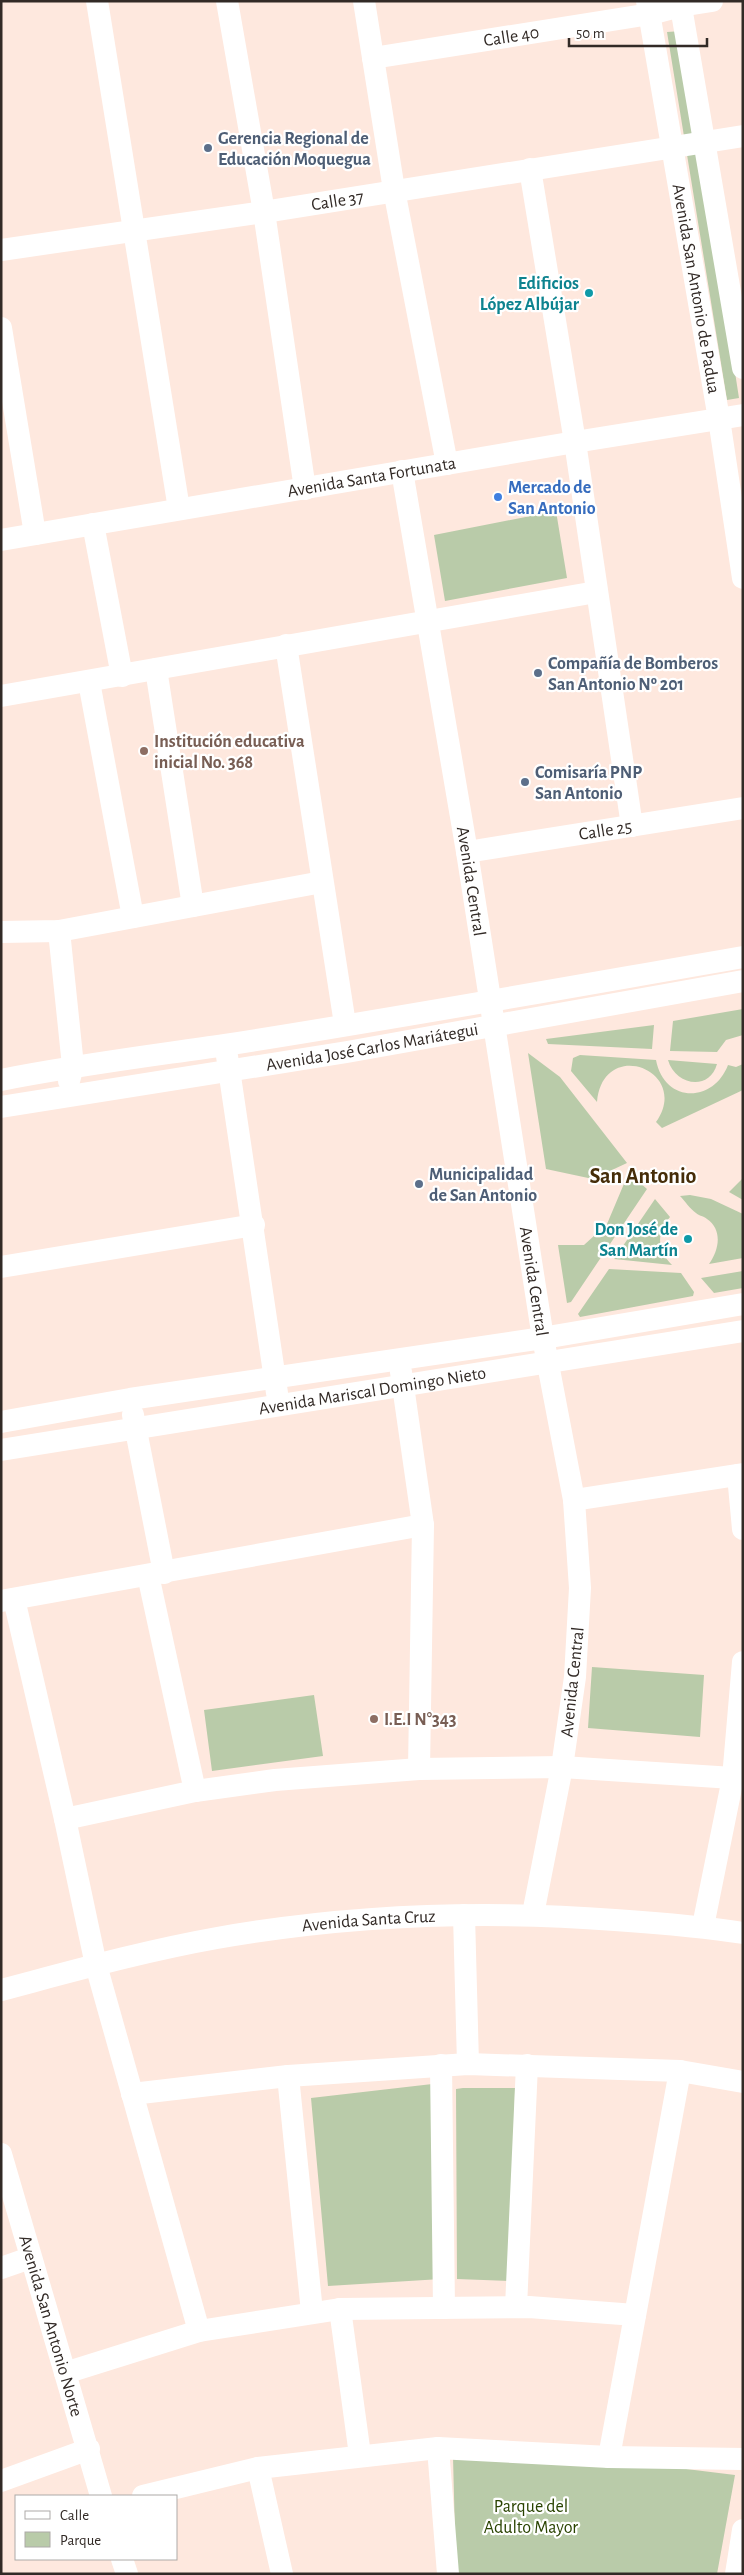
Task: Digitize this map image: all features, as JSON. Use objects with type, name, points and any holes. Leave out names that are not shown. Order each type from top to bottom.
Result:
[{"type":"street","points":[[97,1],[132,232],[179,509]]},
{"type":"street","points":[[226,1],[264,212],[305,488]]},
{"type":"street","points":[[364,1],[394,190],[447,464]]},
{"type":"street","name":"Calle 40","points":[[373,58],[648,8],[712,1]]},
{"type":"street","name":"Avenida San Antonio de Padua","points":[[680,4],[743,368]]},
{"type":"street","name":"Avenida San Antonio de Padua","points":[[648,8],[719,419],[742,570]]},
{"type":"street","name":"Calle 37","points":[[1,250],[264,212],[672,146],[703,144],[743,136]]},
{"type":"street","points":[[530,169],[575,442],[632,826]]},
{"type":"street","points":[[1,328],[6,388],[35,534]]},
{"type":"street","name":"Avenida Santa Fortunata","points":[[1,540],[743,415]]},
{"type":"street","name":"Avenida Central","points":[[402,471],[467,852],[542,1338],[574,1500],[580,1588],[575,1677],[562,1767],[533,1914]]},
{"type":"street","points":[[93,524],[122,676]]},
{"type":"street","points":[[1,696],[89,682],[428,619],[596,592]]},
{"type":"street","points":[[286,645],[345,1024]]},
{"type":"street","points":[[156,669],[193,906]]},
{"type":"street","points":[[89,682],[133,917]]},
{"type":"street","name":"Calle 25","points":[[467,852],[743,808]]},
{"type":"street","points":[[1,932],[59,931],[322,882]]},
{"type":"street","points":[[59,931],[73,1066],[65,1096]]},
{"type":"street","name":"Avenida José Carlos Mariátegui","points":[[1,1080],[73,1066],[490,1002],[743,957]]},
{"type":"street","name":"Avenida José Carlos Mariátegui","points":[[1,1108],[65,1096],[229,1071],[743,981]]},
{"type":"street","points":[[226,1044],[254,1225],[278,1406]]},
{"type":"street","points":[[1,1266],[254,1225]]},
{"type":"street","name":"Avenida Mariscal Domingo Nieto","points":[[1,1422],[130,1399],[542,1338],[743,1304]]},
{"type":"street","name":"Avenida Mariscal Domingo Nieto","points":[[1,1450],[136,1430],[743,1331]]},
{"type":"street","points":[[398,1359],[404,1386],[424,1525],[420,1769]]},
{"type":"street","points":[[335,1369],[338,1397]]},
{"type":"street","points":[[130,1399],[156,1574],[194,1791]]},
{"type":"street","points":[[574,1500],[740,1474],[743,1529]]},
{"type":"street","points":[[199,2331],[96,1965],[65,1819],[8,1600],[424,1525]]},
{"type":"street","points":[[703,1926],[733,1778],[743,1662]]},
{"type":"street","points":[[65,1819],[194,1791],[275,1780],[420,1769],[562,1767],[733,1778]]},
{"type":"street","name":"Avenida Santa Cruz","points":[[1,1990],[96,1965],[217,1938],[304,1926],[464,1915],[533,1914],[703,1926],[743,1933]]},
{"type":"street","points":[[464,1915],[468,2064]]},
{"type":"street","points":[[132,2094],[288,2076],[468,2064],[680,2070],[743,2082]]},
{"type":"street","points":[[441,2065],[444,2308]]},
{"type":"street","points":[[516,2307],[527,2065]]},
{"type":"street","points":[[609,2457],[680,2070]]},
{"type":"street","points":[[288,2076],[312,2312]]},
{"type":"street","name":"Avenida San Antonio Norte","points":[[1,2154],[30,2258],[89,2449],[101,2495]]},
{"type":"street","points":[[1,2268],[30,2258]]},
{"type":"street","points":[[66,2373],[199,2331],[340,2309],[516,2307],[635,2315]]},
{"type":"street","points":[[340,2309],[360,2455]]},
{"type":"street","points":[[438,2448],[448,2574]]},
{"type":"street","points":[[147,2495],[258,2468],[360,2455],[438,2448],[609,2457],[743,2459]]},
{"type":"street","points":[[1,2482],[89,2449]]},
{"type":"street","points":[[258,2468],[282,2574]]},
{"type":"street","points":[[736,2574],[743,2530]]},
{"type":"street","points":[[122,2560],[127,2574]]},
{"type":"green space","points":[[682,31],[739,398],[727,400],[667,32]]},
{"type":"green space","points":[[556,511],[567,578],[445,601],[434,535]]},
{"type":"green space","points":[[743,1009],[743,1035],[726,1040],[717,1052],[670,1051],[673,1021]]},
{"type":"green space","points":[[654,1025],[652,1049],[548,1044],[546,1039]]},
{"type":"green space","points":[[528,1053],[560,1077],[627,1163],[612,1170],[607,1182],[546,1169]]},
{"type":"green space","points":[[580,1055],[656,1060],[661,1074],[669,1084],[678,1091],[689,1093],[701,1092],[712,1087],[721,1078],[728,1065],[736,1067],[743,1064],[743,1090],[662,1128],[656,1122],[664,1104],[663,1088],[655,1076],[642,1068],[628,1066],[614,1070],[603,1082],[597,1102],[571,1071],[573,1058]]},
{"type":"green space","points":[[668,1060],[717,1064],[713,1073],[707,1079],[700,1082],[692,1082],[684,1080],[677,1075]]},
{"type":"green space","points":[[743,1178],[743,1200],[729,1192]]},
{"type":"green space","points":[[626,1179],[639,1182],[647,1189],[571,1302],[567,1303],[558,1245],[584,1245],[607,1224]]},
{"type":"green space","points":[[690,1195],[711,1199],[743,1214],[743,1258],[709,1264],[717,1247],[717,1234],[712,1224],[694,1211],[680,1196]]},
{"type":"green space","points":[[655,1199],[670,1217],[662,1230],[660,1242],[663,1254],[672,1265],[614,1259]]},
{"type":"green space","points":[[609,1269],[681,1273],[694,1292],[693,1296],[580,1317],[578,1314]]},
{"type":"green space","points":[[743,1271],[743,1288],[714,1293],[701,1278]]},
{"type":"green space","points":[[592,1667],[704,1675],[700,1737],[588,1728]]},
{"type":"green space","points":[[314,1695],[323,1756],[212,1771],[204,1710]]},
{"type":"green space","points":[[441,2083],[441,2279],[328,2286],[311,2098]]},
{"type":"green space","points":[[515,2088],[512,2281],[457,2279],[456,2089]]},
{"type":"green space","name":"Parque del Adulto Mayor","points":[[453,2457],[605,2459],[735,2475],[717,2574],[456,2574]]},
{"type":"place","name":"Gerencia Regional de Educación Moquegua","points":[[208,148]]},
{"type":"place","name":"Edificios López Albújar","points":[[589,293]]},
{"type":"place","name":"Mercado de San Antonio","points":[[498,497]]},
{"type":"place","name":"Compañía de Bomberos San Antonio Nº 201","points":[[538,673]]},
{"type":"place","name":"Institución educativa inicial No. 368","points":[[144,751]]},
{"type":"place","name":"Comisaría PNP San Antonio","points":[[525,782]]},
{"type":"place","name":"Municipalidad de San Antonio","points":[[419,1184]]},
{"type":"place","name":"Don José de San Martín","points":[[688,1239]]},
{"type":"place","name":"I.E.I N°343","points":[[374,1719]]},
{"type":"district","name":"San Antonio","points":[[643,1175]]}]
